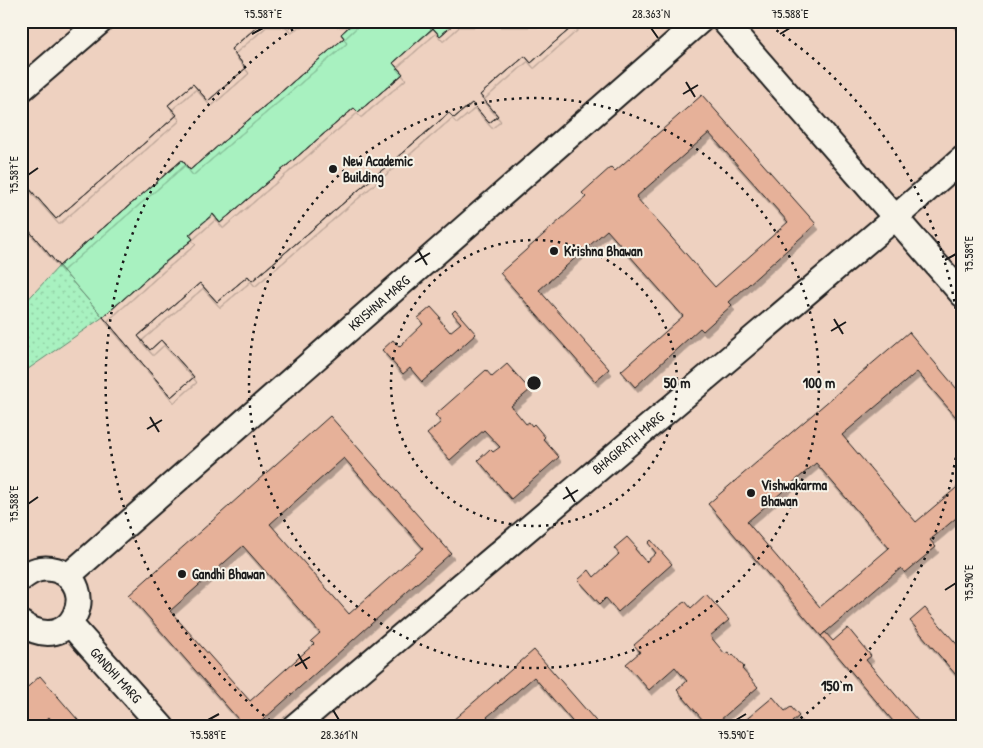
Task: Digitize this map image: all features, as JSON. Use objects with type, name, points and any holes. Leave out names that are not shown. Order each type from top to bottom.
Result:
[{"type":"lane","points":[[21,90],[101,21]]},
{"type":"lane","points":[[724,21],[962,294]]},
{"type":"lane","name":"KRISHNA MARG","points":[[68,576],[695,25]]},
{"type":"lane","name":"BHAGIRATH MARG","points":[[294,727],[896,217],[962,158]]},
{"type":"lane","points":[[21,623],[38,632],[50,633],[60,630],[70,624],[76,615],[79,605],[75,584],[60,571],[50,568],[39,568],[23,575]]},
{"type":"lane","name":"GANDHI MARG","points":[[70,624],[162,727]]},
{"type":"shaded area","points":[[21,21],[962,21],[962,727],[21,727]]},
{"type":"green space","points":[[355,21],[456,22],[440,36],[433,29],[393,63],[403,74],[358,112],[354,108],[220,223],[213,215],[190,234],[193,239],[103,317],[59,266],[182,160],[190,170],[344,38],[341,34]]},
{"type":"green space","points":[[59,266],[103,317],[21,374],[21,307]]},
{"type":"building","points":[[264,21],[282,21],[288,28],[296,21],[355,21],[341,34],[344,38],[190,170],[182,160],[59,266],[21,221],[21,179],[56,219],[177,115],[168,105],[193,84],[208,101],[246,68],[231,49]]},
{"type":"building","points":[[264,21],[282,21],[288,28],[296,21],[355,21],[341,34],[344,38],[190,170],[182,160],[59,266],[21,221],[21,179],[56,219],[177,115],[168,105],[193,84],[208,101],[246,68],[231,49]]},
{"type":"building","name":"New Academic Building","points":[[455,21],[579,21],[531,63],[525,56],[480,95],[498,116],[489,123],[472,103],[454,118],[449,113],[252,281],[248,276],[217,302],[200,283],[138,336],[150,350],[161,340],[194,377],[171,397],[103,317],[193,239],[189,235],[213,214],[220,223],[354,108],[358,112],[403,74],[393,63],[433,28],[440,36]]},
{"type":"building","name":"New Academic Building","points":[[455,21],[579,21],[531,63],[525,56],[480,95],[498,116],[489,123],[472,103],[454,118],[449,113],[252,281],[248,276],[217,302],[200,283],[138,336],[150,350],[161,340],[194,377],[171,397],[103,317],[193,239],[189,235],[213,214],[220,223],[354,108],[358,112],[403,74],[393,63],[433,28],[440,36]]},
{"type":"building","points":[[950,21],[962,21],[962,36]]},
{"type":"building","name":"Krishna Bhawan","points":[[702,95],[816,224],[729,302],[732,305],[703,331],[700,328],[635,387],[621,371],[683,316],[607,230],[539,290],[609,369],[595,381],[500,273],[586,197],[582,193],[611,167],[615,171]],"holes":[[[709,133],[788,222],[715,287],[636,197]]]},
{"type":"building","points":[[431,307],[450,332],[461,323],[452,313],[455,310],[476,334],[422,382],[410,368],[403,374],[382,350],[393,340],[399,347],[423,324],[418,318]]},
{"type":"building","name":"Vishwakarma Bhawan","points":[[909,332],[962,395],[962,424],[917,372],[842,435],[916,522],[962,483],[962,513],[930,540],[936,547],[905,573],[901,568],[821,636],[708,504]],"holes":[[[816,463],[889,548],[820,607],[747,522]]]},
{"type":"building","points":[[507,364],[530,390],[511,406],[526,424],[529,422],[532,426],[534,424],[545,437],[543,439],[559,457],[511,499],[478,460],[490,449],[493,452],[500,447],[484,430],[450,460],[427,434],[441,422],[435,415],[486,370],[492,377]]},
{"type":"building","name":"Gandhi Bhawan","points":[[330,416],[451,553],[255,727],[245,727],[129,595]],"holes":[[[344,458],[423,548],[349,614],[270,524]],[[243,546],[320,633],[311,641],[314,644],[250,701],[170,611]]]},
{"type":"building","points":[[627,537],[646,562],[656,553],[648,543],[651,540],[672,564],[618,612],[606,598],[600,604],[578,580],[589,570],[594,577],[619,554],[614,548]]},
{"type":"building","points":[[706,594],[729,620],[710,636],[725,654],[728,652],[731,656],[733,654],[744,667],[742,669],[758,687],[712,727],[709,727],[677,690],[687,681],[675,667],[649,690],[626,664],[640,652],[634,645],[685,601],[691,608]]},
{"type":"building","points":[[925,608],[962,650],[962,682],[910,621]]},
{"type":"building","points":[[848,628],[871,656],[866,660],[923,727],[898,727],[821,636],[825,632],[833,641]]},
{"type":"building","points":[[534,650],[601,727],[577,727],[534,677],[487,717],[496,727],[445,727]]},
{"type":"building","points":[[40,676],[84,727],[57,727],[49,717],[38,727],[21,727],[21,693]]},
{"type":"building","points":[[773,697],[785,711],[791,707],[799,716],[792,722],[795,727],[737,727]]},
{"type":"place","name":"New Academic Building","points":[[333,169]]},
{"type":"place","name":"Krishna Bhawan","points":[[554,251]]},
{"type":"place","name":"Vishwakarma Bhawan","points":[[751,493]]},
{"type":"place","name":"Gandhi Bhawan","points":[[182,574]]}]
